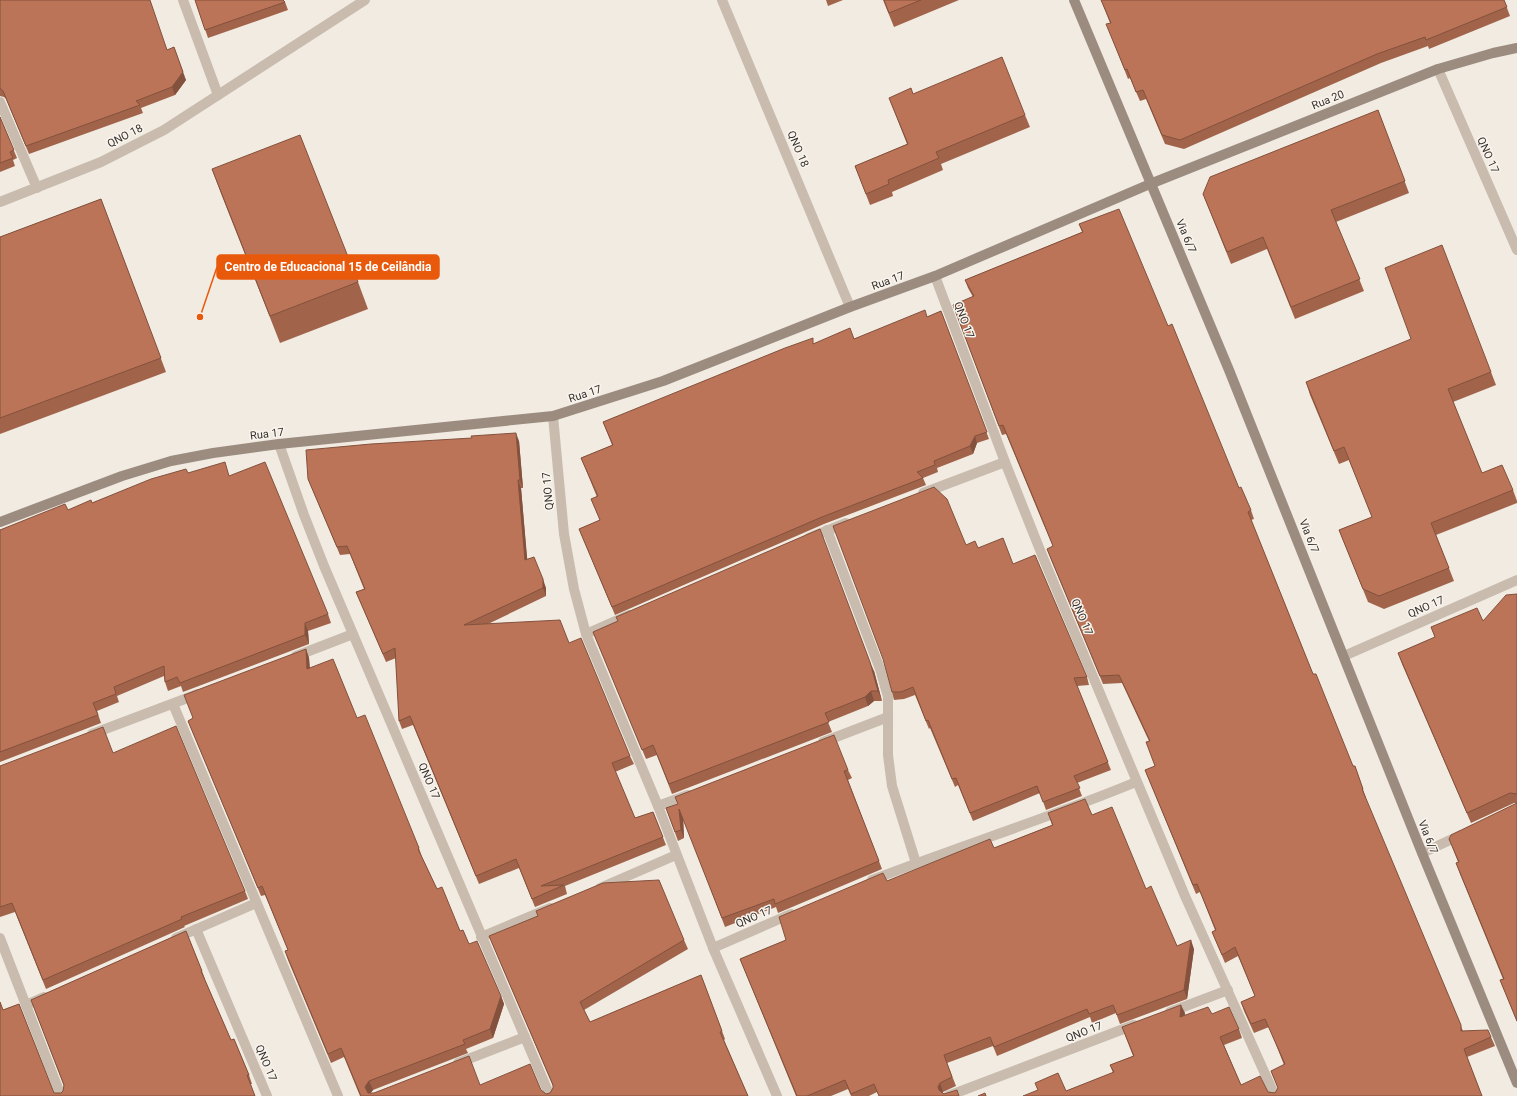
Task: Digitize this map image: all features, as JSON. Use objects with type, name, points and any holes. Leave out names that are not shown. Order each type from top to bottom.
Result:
[{"type":"street","points":[[183,0],[218,95]]},
{"type":"street","name":"QNO 18","points":[[0,202],[101,162],[164,130],[364,0]]},
{"type":"street","name":"QNO 18","points":[[722,0],[850,307]]},
{"type":"street","name":"Via 6/7","points":[[1074,0],[1229,370],[1422,853],[1517,1083]]},
{"type":"street","name":"Rua 20","points":[[1150,184],[1438,69],[1493,53],[1517,48]]},
{"type":"street","name":"QNO 17","points":[[1438,69],[1517,250]]},
{"type":"street","points":[[0,102],[37,188]]},
{"type":"street","name":"Rua 17","points":[[0,522],[122,476],[172,461],[213,453],[279,444],[553,416],[663,381],[850,307],[935,276],[1150,184]]},
{"type":"street","name":"QNO 17","points":[[935,276],[1005,462],[1136,782],[1184,896],[1228,990],[1274,1096]]},
{"type":"street","name":"QNO 17","points":[[553,416],[564,534],[574,589],[586,634],[658,806],[676,856],[713,948],[777,1096]]},
{"type":"street","name":"QNO 17","points":[[279,444],[304,515],[353,634],[550,1096]]},
{"type":"street","points":[[916,496],[1005,462]]},
{"type":"street","points":[[798,543],[856,519]]},
{"type":"street","points":[[827,530],[880,669],[888,697],[888,755],[892,786],[916,863]]},
{"type":"street","name":"QNO 17","points":[[1344,656],[1517,580]]},
{"type":"street","points":[[586,634],[637,612]]},
{"type":"street","points":[[290,659],[353,634]]},
{"type":"street","points":[[86,737],[210,690]]},
{"type":"street","points":[[172,704],[338,1096]]},
{"type":"street","points":[[814,746],[888,717]]},
{"type":"street","points":[[861,884],[916,863],[1021,827],[1136,782]]},
{"type":"street","points":[[658,806],[695,792]]},
{"type":"street","points":[[1422,853],[1469,831]]},
{"type":"street","points":[[590,892],[676,856]]},
{"type":"street","points":[[168,942],[256,904]]},
{"type":"street","points":[[482,937],[561,904]]},
{"type":"street","name":"QNO 17","points":[[713,948],[798,911]]},
{"type":"street","name":"QNO 17","points":[[196,929],[267,1096]]},
{"type":"street","points":[[0,938],[61,1096]]},
{"type":"street","points":[[1161,1015],[1228,990]]},
{"type":"street","points":[[26,1005],[54,992]]},
{"type":"street","name":"QNO 17","points":[[948,1096],[1147,1020]]},
{"type":"street","points":[[446,1068],[525,1037]]},
{"type":"building","points":[[0,0],[150,0],[167,50],[174,47],[183,72],[172,87],[136,101],[140,105],[26,146],[3,91],[0,88]]},
{"type":"building","points":[[195,0],[283,0],[285,2],[205,30]]},
{"type":"building","points":[[884,0],[921,0],[889,13]]},
{"type":"building","points":[[1101,0],[1504,0],[1507,7],[1426,40],[1425,37],[1377,54],[1180,140],[1162,135],[1143,90],[1136,92],[1106,24],[1111,23]]},
{"type":"building","points":[[1002,57],[1025,115],[936,152],[939,158],[888,180],[889,184],[866,194],[855,166],[908,144],[889,98],[911,88],[913,94]]},
{"type":"building","points":[[1378,110],[1405,181],[1331,210],[1360,279],[1291,307],[1263,237],[1227,252],[1203,194],[1210,177]]},
{"type":"building","points":[[0,117],[14,150],[10,152],[13,158],[0,163]]},
{"type":"building","points":[[300,135],[358,282],[270,316],[212,169]]},
{"type":"building","points":[[101,199],[161,358],[0,418],[0,237]]},
{"type":"building","points":[[1119,209],[1168,326],[1172,324],[1239,488],[1241,487],[1251,510],[1248,512],[1313,674],[1316,674],[1353,766],[1355,766],[1362,789],[1461,1025],[1461,1031],[1488,1030],[1491,1037],[1464,1049],[1482,1096],[1023,1096],[1038,1090],[1035,1083],[1058,1073],[1066,1091],[1114,1072],[1110,1065],[1134,1056],[1122,1027],[1181,1005],[1180,1017],[1208,1007],[1212,1014],[1229,1007],[1239,1029],[1220,1037],[1241,1085],[1260,1076],[1268,1092],[1275,1093],[1278,1088],[1271,1071],[1285,1064],[1265,1019],[1251,1024],[1241,1002],[1255,996],[1235,947],[1222,955],[1212,932],[1216,930],[1197,884],[1193,885],[1145,770],[1155,766],[1146,742],[1150,741],[1119,675],[1100,676],[1047,549],[1053,546],[1003,425],[999,426],[953,305],[974,296],[965,280],[1083,232],[1079,224]]},
{"type":"building","points":[[1442,245],[1491,372],[1448,389],[1482,473],[1502,465],[1513,490],[1431,523],[1449,568],[1379,596],[1363,589],[1339,530],[1372,517],[1344,447],[1334,451],[1306,382],[1411,339],[1385,268]]},
{"type":"building","points":[[925,310],[927,317],[941,311],[987,432],[975,436],[970,446],[934,461],[935,465],[917,472],[923,478],[822,517],[612,607],[579,529],[600,520],[591,499],[598,496],[581,458],[613,445],[603,422],[813,338],[813,344],[850,328],[854,339]]},
{"type":"building","points":[[516,433],[520,480],[518,480],[525,560],[534,557],[543,579],[543,588],[464,625],[560,620],[569,643],[581,638],[630,756],[612,763],[635,818],[653,812],[663,837],[541,886],[564,885],[532,899],[516,859],[476,876],[410,716],[399,721],[395,648],[383,654],[356,592],[365,589],[347,546],[337,547],[308,479],[306,450],[371,444],[472,438],[471,436]]},
{"type":"building","points":[[225,462],[229,476],[265,462],[328,614],[305,623],[305,635],[180,683],[177,677],[165,682],[164,666],[114,687],[116,694],[93,703],[98,715],[0,752],[0,530],[65,504],[68,510],[91,500],[92,503],[151,479],[186,469],[188,473]]},
{"type":"building","points":[[934,487],[947,499],[966,545],[975,541],[978,548],[1003,538],[1013,564],[1035,555],[1087,677],[1074,678],[1108,762],[1074,776],[1080,788],[1043,802],[1037,786],[970,813],[956,778],[952,779],[928,720],[926,721],[913,687],[901,692],[892,692],[883,659],[833,526]]},
{"type":"building","points":[[820,529],[870,662],[878,691],[871,691],[865,697],[825,713],[829,722],[669,784],[653,745],[642,750],[593,632],[618,621],[616,617]]},
{"type":"building","points":[[1517,594],[1517,794],[1510,793],[1467,813],[1398,653],[1435,637],[1431,627],[1477,608],[1483,621],[1506,595]]},
{"type":"building","points":[[306,649],[307,669],[333,659],[357,718],[365,715],[419,848],[418,849],[437,889],[442,887],[460,931],[463,930],[469,944],[477,941],[501,996],[490,1029],[463,1040],[465,1044],[369,1081],[365,1087],[368,1093],[374,1093],[469,1056],[480,1085],[530,1064],[541,1090],[546,1094],[550,1093],[553,1085],[489,936],[538,916],[536,911],[603,883],[659,880],[684,940],[580,1002],[590,1022],[701,975],[722,1031],[720,1032],[748,1096],[361,1096],[341,1048],[328,1054],[285,951],[288,950],[262,886],[258,888],[188,721],[193,718],[184,695]]},
{"type":"building","points":[[176,726],[245,891],[181,917],[182,919],[43,980],[12,903],[0,907],[0,766],[103,727],[113,753]]},
{"type":"building","points":[[834,735],[848,770],[844,771],[879,861],[775,904],[774,899],[722,918],[679,809],[681,830],[675,832],[666,808],[678,804],[675,797]]},
{"type":"building","points":[[1085,799],[1092,815],[1112,807],[1146,889],[1151,886],[1177,946],[1191,940],[1184,990],[1117,1015],[1113,1005],[1089,1014],[1087,1009],[994,1047],[990,1037],[944,1055],[952,1077],[940,1083],[938,1087],[939,1090],[944,1094],[957,1090],[959,1096],[879,1096],[874,1084],[851,1094],[845,1080],[807,1096],[797,1096],[740,959],[786,940],[779,917],[883,873],[887,881],[990,839],[994,848],[1053,825],[1048,813]]},
{"type":"building","points":[[1517,803],[1517,1021],[1500,980],[1504,979],[1456,863],[1459,862],[1449,839],[1451,835]]},
{"type":"building","points":[[186,931],[201,971],[231,1040],[234,1039],[249,1075],[247,1075],[255,1096],[0,1096],[0,1002],[3,1010],[19,1004],[54,1093],[61,1093],[64,1085],[31,1000]]},
{"type":"building","points":[[985,1093],[986,1096],[978,1096]]},
{"type":"place","name":"Centro de Educacional 15 de Ceilândia","points":[[200,317]]}]
